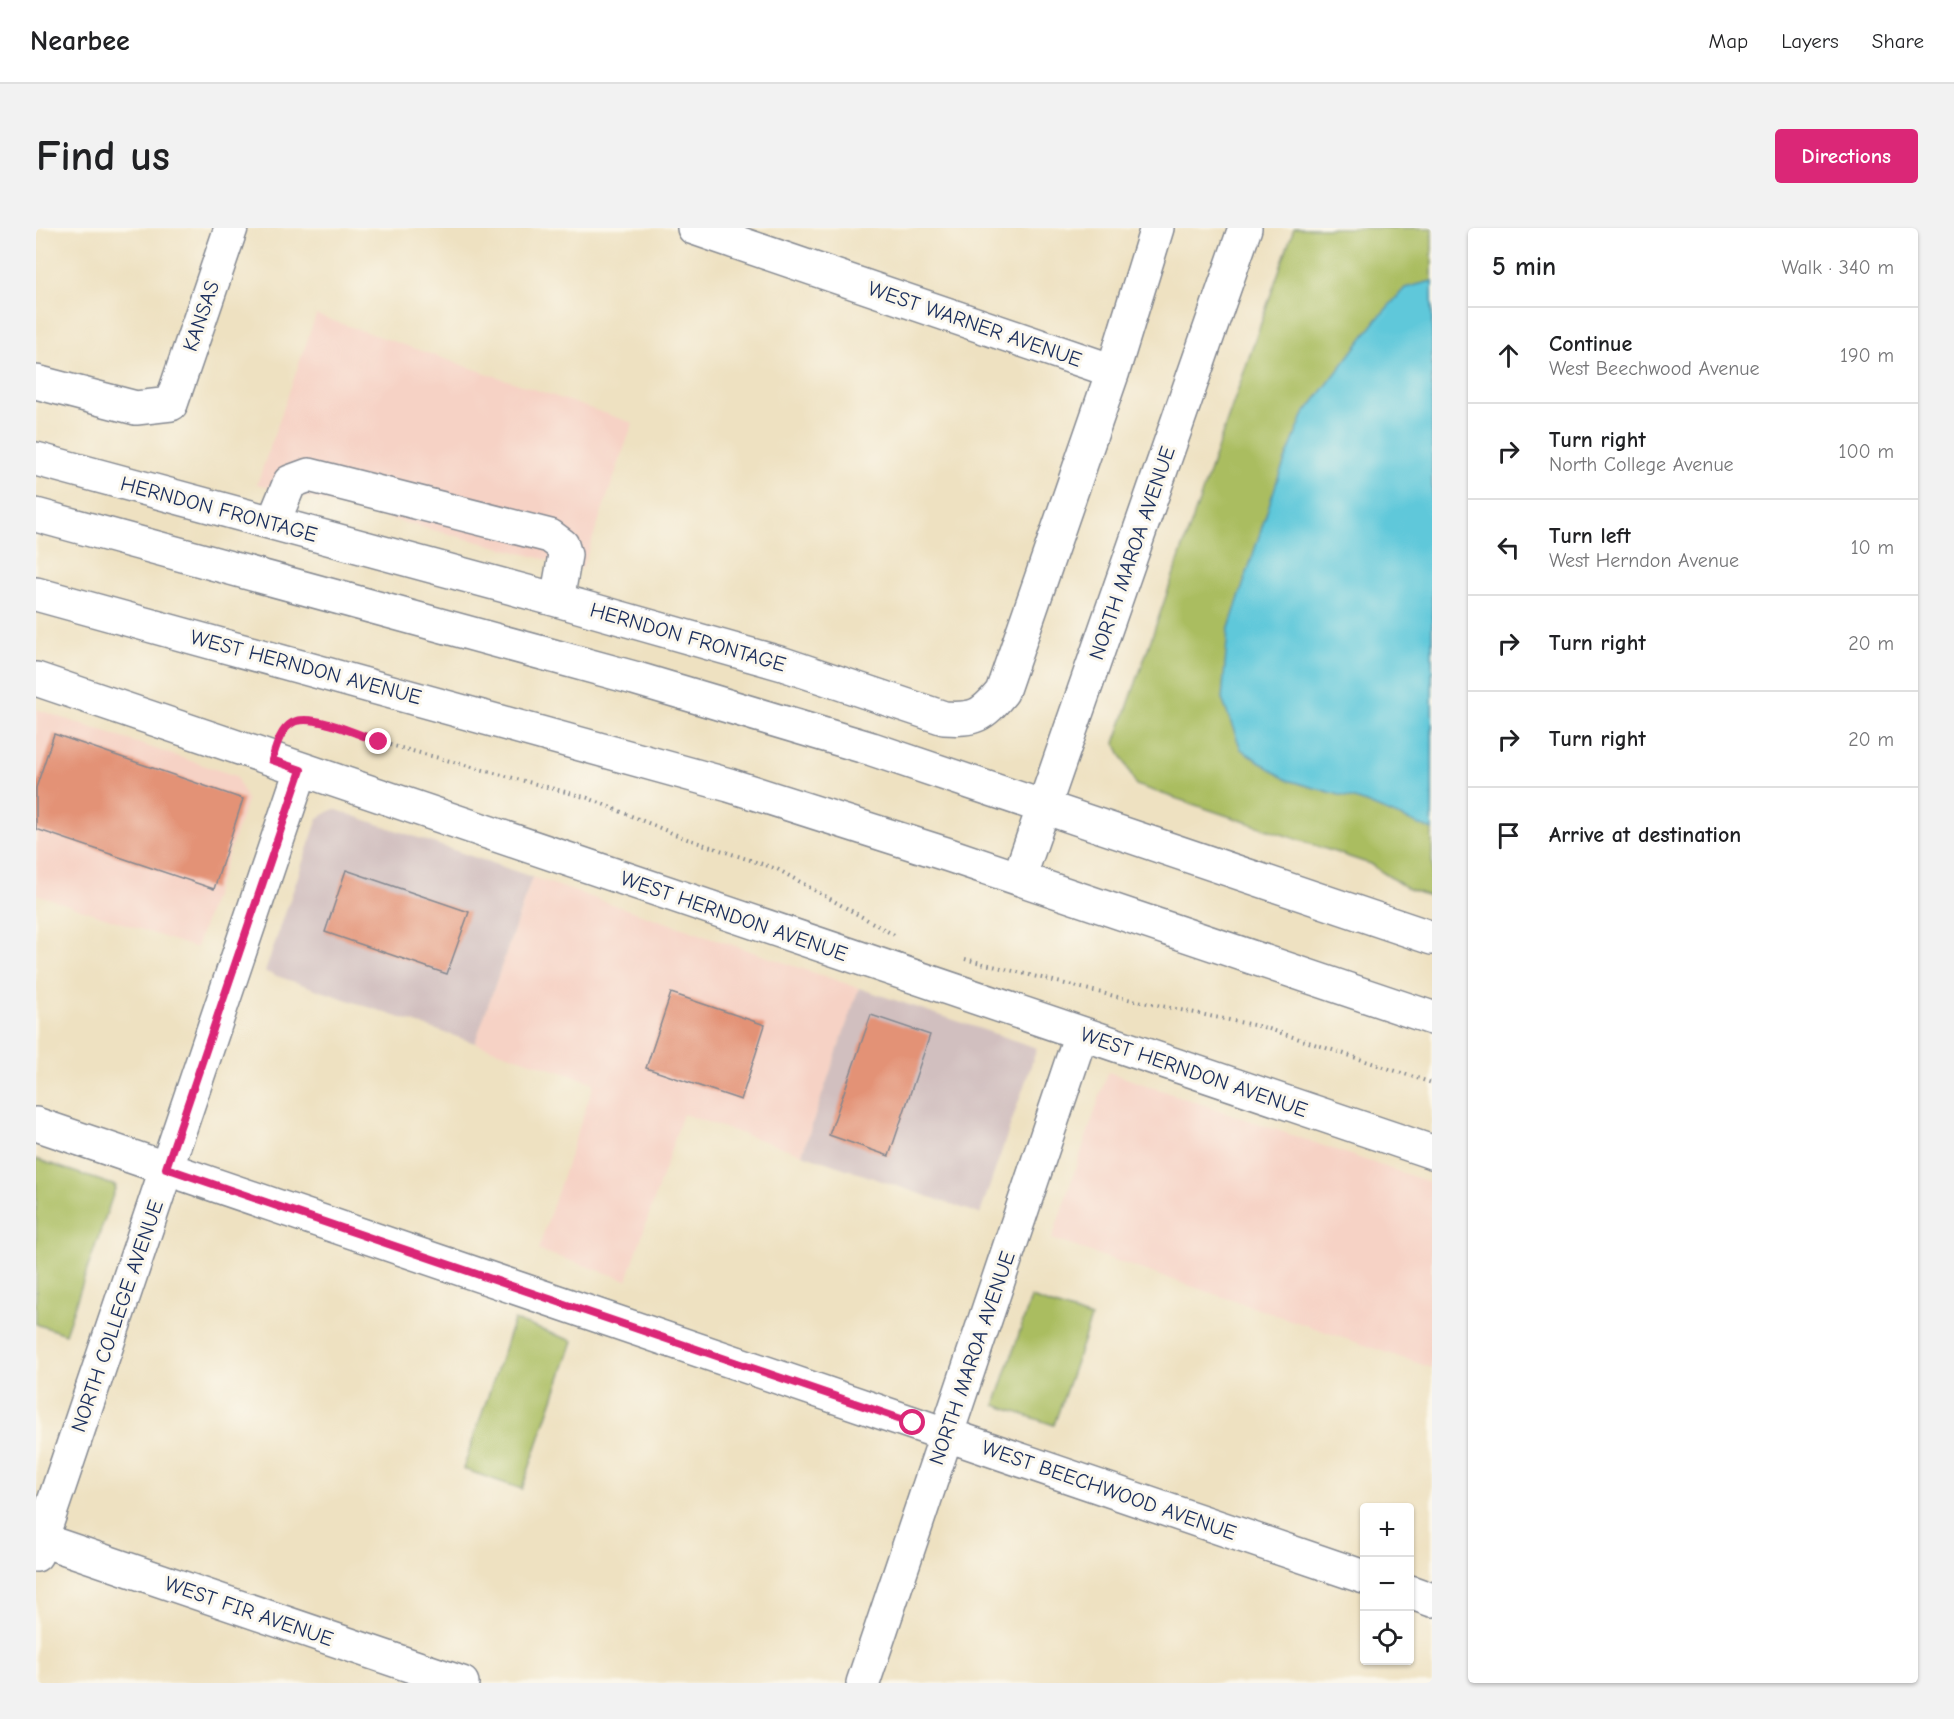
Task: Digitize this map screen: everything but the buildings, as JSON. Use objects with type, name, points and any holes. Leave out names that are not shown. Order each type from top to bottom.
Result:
[{"type":"street","name":"KANSAS","points":[[36,382],[136,408],[171,404],[231,228]]},
{"type":"street","name":"WEST WARNER AVENUE","points":[[694,228],[1113,371]]},
{"type":"street","points":[[1113,371],[1157,228]]},
{"type":"street","name":"NORTH MAROA AVENUE","points":[[1019,878],[1245,228]]},
{"type":"street","name":"HERNDON FRONTAGE","points":[[36,459],[557,600],[783,664],[944,718],[969,718],[980,715],[1002,692],[1113,371]]},
{"type":"street","points":[[273,523],[281,497],[290,482],[309,475],[550,536],[562,545],[565,555],[557,600]]},
{"type":"street","points":[[36,515],[634,678],[872,749],[1432,938]]},
{"type":"street","name":"WEST HERNDON AVENUE","points":[[36,594],[729,785],[1019,878],[1432,1018]]},
{"type":"street","name":"WEST HERNDON AVENUE","points":[[36,679],[1432,1152]]},
{"type":"street","name":"NORTH COLLEGE AVENUE","points":[[38,1544],[166,1168],[287,765]]},
{"type":"street","name":"NORTH MAROA AVENUE","points":[[863,1683],[1081,1034]]},
{"type":"street","name":"WEST BEECHWOOD AVENUE","points":[[36,1124],[1360,1575]]},
{"type":"street","name":"WEST FIR AVENUE","points":[[38,1544],[462,1683]]},
{"type":"street","points":[[1414,1593],[1432,1600]]},
{"type":"path","points":[[287,765],[280,736],[292,723],[310,719],[379,742],[588,798],[684,838],[777,869],[903,940]]},
{"type":"path","points":[[954,957],[1118,997],[1263,1027],[1432,1083]]},
{"type":"shaded area","points":[[316,315],[633,423],[582,569],[257,484]]},
{"type":"shaded area","points":[[36,709],[236,776],[247,800],[196,948],[36,894]]},
{"type":"shaded area","points":[[334,809],[532,877],[475,1043],[265,972],[318,818]]},
{"type":"shaded area","points":[[532,877],[859,988],[802,1154],[683,1114],[627,1280],[538,1250],[594,1083],[475,1043]]},
{"type":"shaded area","points":[[859,988],[1037,1048],[980,1214],[802,1154]]},
{"type":"shaded area","points":[[1108,1072],[1432,1183],[1432,1368],[1052,1239]]},
{"type":"green space","points":[[1294,228],[1432,228],[1432,897],[1408,889],[1370,864],[1136,785],[1115,743]]},
{"type":"green space","points":[[36,1159],[116,1186],[65,1334],[36,1324]]},
{"type":"green space","points":[[1031,1298],[1091,1318],[1054,1425],[995,1405]]},
{"type":"green space","points":[[514,1320],[573,1341],[522,1489],[463,1469]]},
{"type":"water","points":[[1432,281],[1432,830],[1361,801],[1287,780],[1241,749],[1222,699],[1228,631],[1278,478],[1303,416],[1378,318],[1405,288]]},
{"type":"route","points":[[379,742],[310,719],[292,723],[280,736],[272,760],[301,770],[166,1168],[913,1423]]}]
